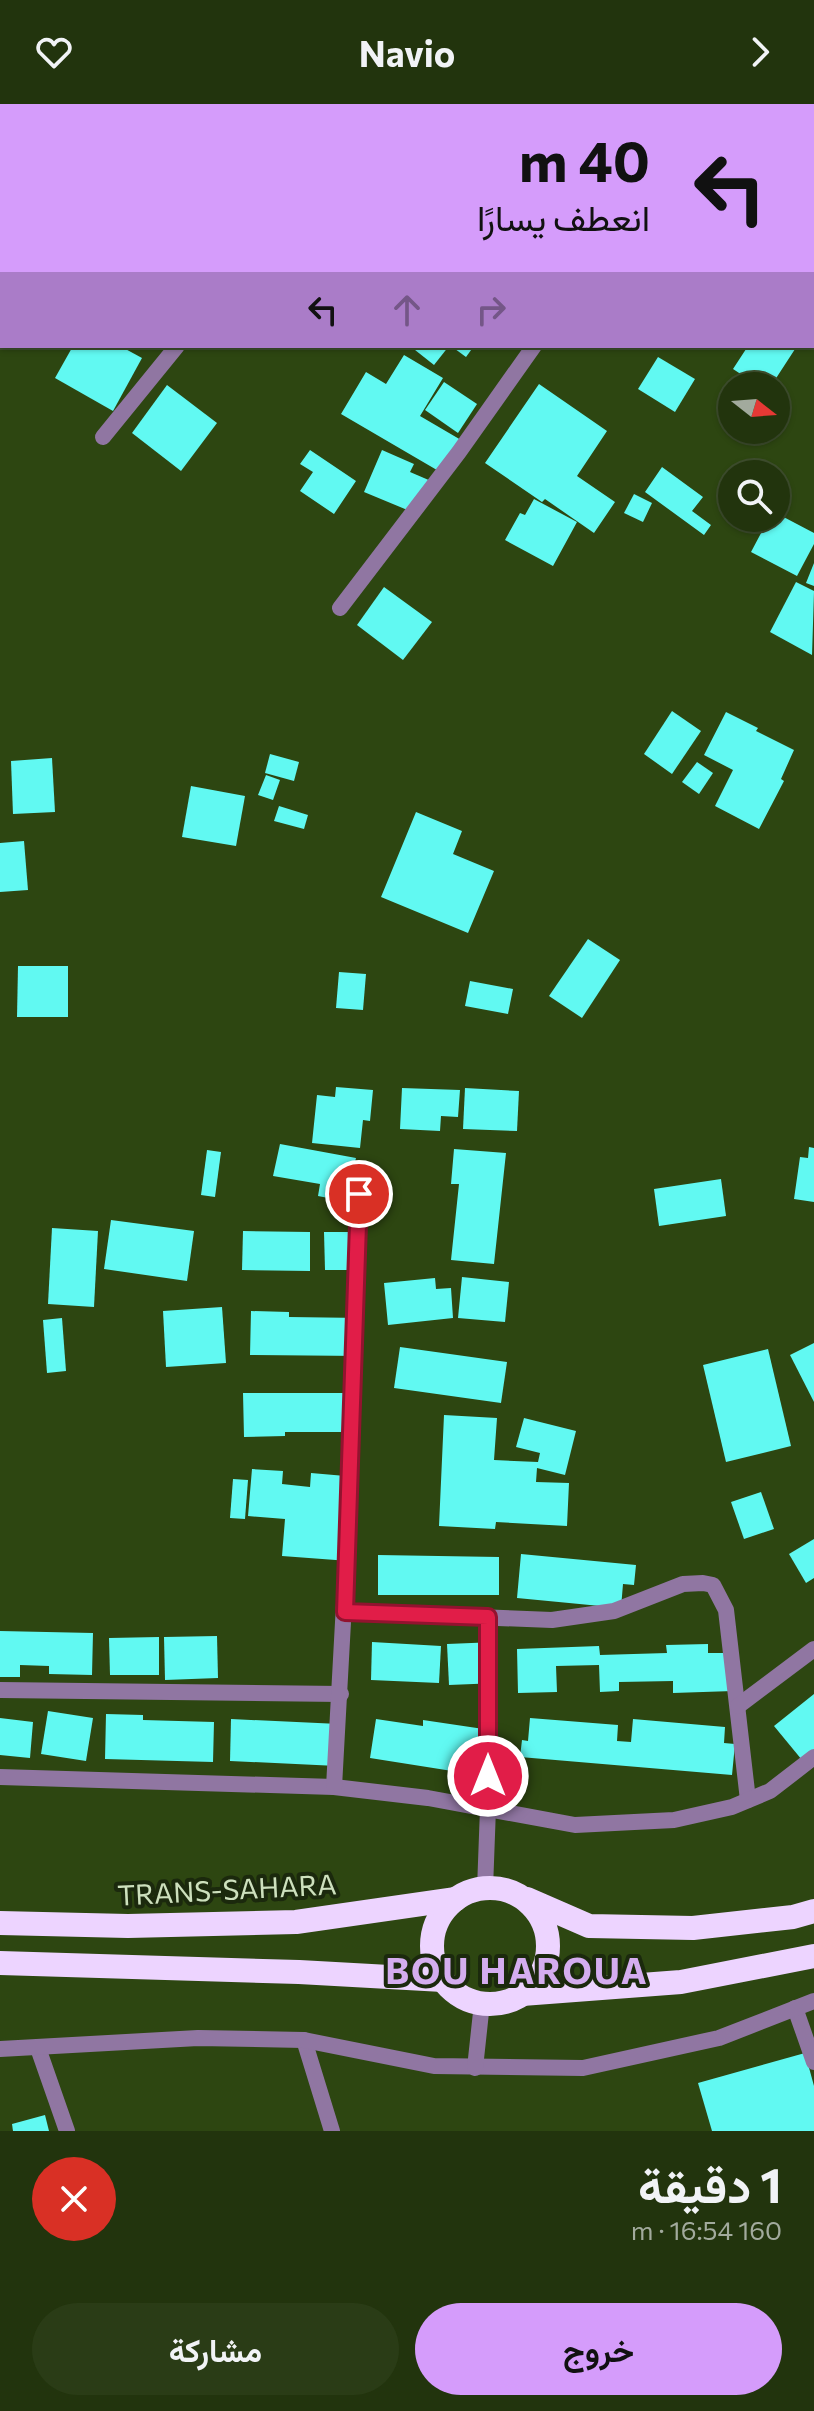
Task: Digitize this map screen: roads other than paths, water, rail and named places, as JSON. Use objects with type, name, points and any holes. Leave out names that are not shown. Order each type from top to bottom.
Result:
[{"type":"highway","points":[[497,1890],[589,1926],[693,1928],[793,1917],[814,1911]]},
{"type":"highway","points":[[497,1890],[526,1899],[546,1929],[549,1948],[545,1966],[536,1982],[522,1994],[503,2003],[482,2003],[452,1990],[443,1980],[433,1951],[434,1931],[442,1914],[456,1899],[471,1891],[497,1890]]},
{"type":"highway","name":"TRANS-SAHARA","points":[[0,1923],[128,1926],[296,1922],[456,1899]]},
{"type":"highway","points":[[522,1994],[681,1982],[814,1956]]},
{"type":"highway","points":[[0,1963],[299,1972],[443,1980]]},
{"type":"street","points":[[103,437],[175,348]]},
{"type":"street","points":[[340,608],[459,452],[533,348]]},
{"type":"street","points":[[334,1787],[345,1612],[359,1194]]},
{"type":"street","points":[[345,1612],[552,1620],[614,1611],[683,1584],[713,1585],[726,1610],[748,1800]]},
{"type":"street","points":[[488,1617],[488,1808],[497,1890]]},
{"type":"street","points":[[738,1706],[814,1649]]},
{"type":"street","points":[[0,1690],[341,1694]]},
{"type":"street","points":[[0,1777],[334,1787],[428,1798],[575,1825],[674,1820],[732,1807],[770,1791],[814,1757]]},
{"type":"street","points":[[0,2049],[198,2038],[304,2040],[434,2066],[583,2068],[719,2038],[814,2001]]},
{"type":"street","points":[[475,2068],[482,2003]]},
{"type":"street","points":[[795,2008],[814,2062]]},
{"type":"street","points":[[304,2040],[332,2131]]},
{"type":"street","points":[[38,2048],[67,2131]]},
{"type":"district","name":"BOU HAROUA","points":[[517,1971]]}]
